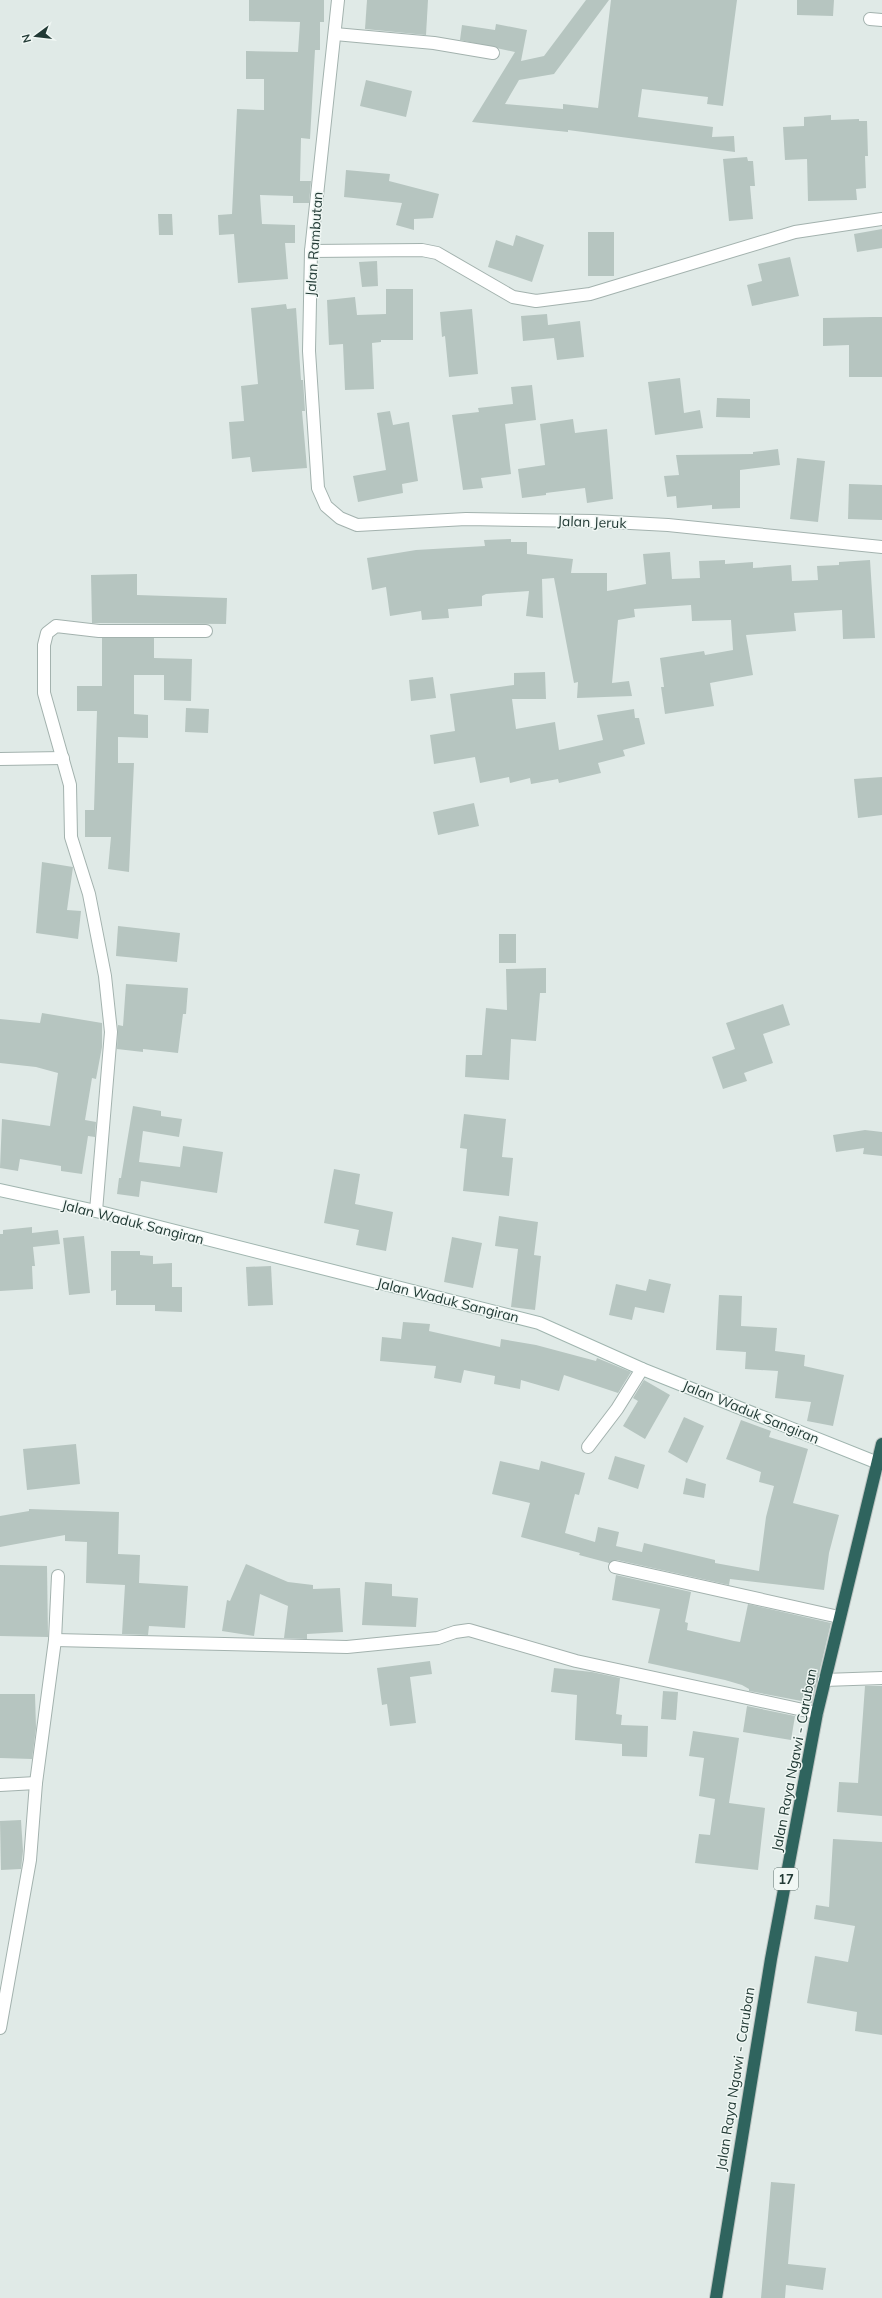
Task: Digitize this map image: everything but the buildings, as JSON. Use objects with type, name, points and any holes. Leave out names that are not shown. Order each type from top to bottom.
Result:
[{"type":"highway","name":"Jalan Raya Ngawi - Caruban","points":[[716,2298],[771,1959],[817,1713],[882,1444]]},
{"type":"street","name":"Jalan Rambutan","points":[[318,488],[309,351],[311,251],[338,0]]},
{"type":"street","points":[[335,34],[434,43],[493,53]]},
{"type":"street","points":[[311,251],[422,250],[437,253],[513,297],[536,301],[590,294],[795,232],[882,219]]},
{"type":"street","name":"Jalan Jeruk","points":[[318,488],[326,506],[340,518],[357,525],[466,520],[592,521],[668,525],[882,547]]},
{"type":"street","points":[[96,1211],[111,1032],[105,976],[89,894],[71,837],[70,785],[44,693],[44,645],[47,634],[56,626],[100,631],[206,631]]},
{"type":"street","points":[[0,759],[63,758]]},
{"type":"street","name":"Jalan Waduk Sangiran","points":[[0,1190],[96,1211],[539,1323],[642,1369],[878,1464]]},
{"type":"street","points":[[588,1447],[617,1409],[642,1369]]},
{"type":"street","points":[[615,1567],[839,1617]]},
{"type":"street","points":[[0,2028],[30,1860],[36,1783],[55,1640],[58,1576]]},
{"type":"street","points":[[55,1640],[347,1647],[438,1638],[455,1632],[469,1630],[576,1661],[817,1713]]},
{"type":"street","points":[[824,1680],[882,1678]]},
{"type":"street","points":[[0,1785],[36,1783]]}]
